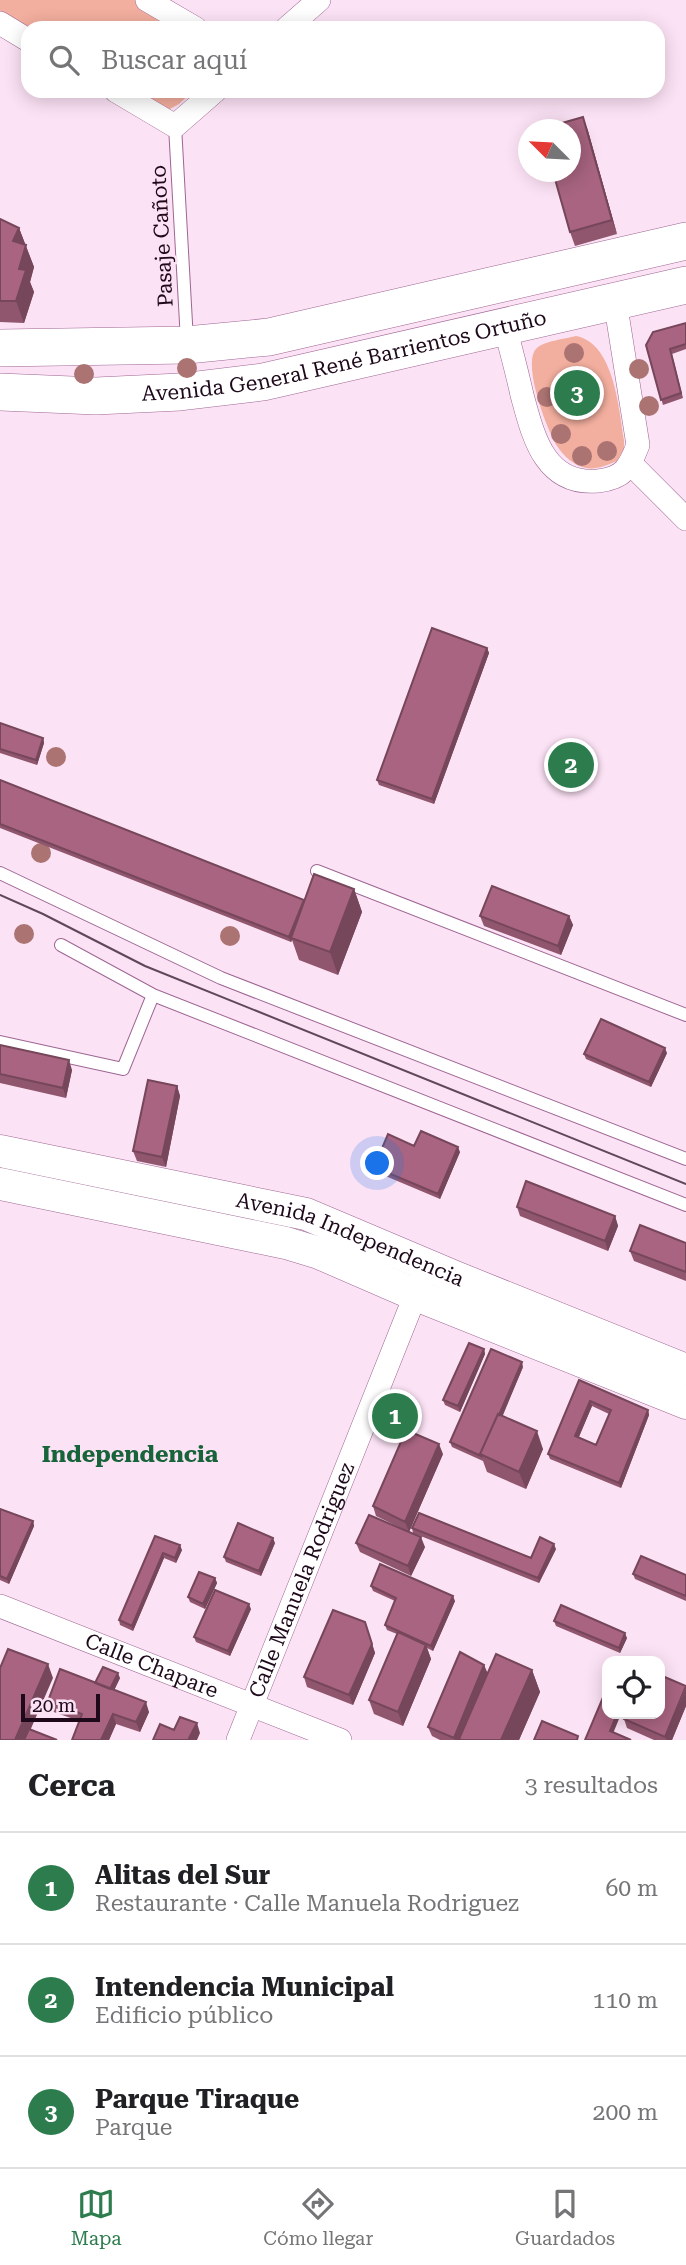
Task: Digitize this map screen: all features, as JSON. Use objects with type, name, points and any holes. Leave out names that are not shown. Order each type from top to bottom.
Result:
[{"type":"main road","name":"Avenida General René Barrientos Ortuño","points":[[0,348],[187,345],[269,337],[686,241]]},
{"type":"main road","name":"Avenida General René Barrientos Ortuño","points":[[0,392],[110,395],[180,392],[263,382],[686,285]]},
{"type":"main road","name":"Avenida Independencia","points":[[1,1154],[306,1214],[686,1370]]},
{"type":"main road","name":"Avenida Independencia","points":[[0,1184],[286,1243],[319,1253],[416,1295],[686,1403]]},
{"type":"street","points":[[147,0],[183,21]]},
{"type":"street","points":[[295,21],[319,0]]},
{"type":"street","points":[[0,23],[21,36]]},
{"type":"street","points":[[128,98],[175,126],[207,98]]},
{"type":"street","points":[[505,327],[535,441],[552,466],[573,480],[614,479],[631,464],[638,445],[615,302]]},
{"type":"street","points":[[631,464],[686,519]]},
{"type":"street","name":"Calle Manuela Rodriguez","points":[[238,1740],[427,1265]]},
{"type":"street","name":"Calle Chapare","points":[[0,1606],[341,1740]]},
{"type":"lane","name":"Pasaje Cañoto","points":[[175,126],[187,345]]},
{"type":"lane","points":[[317,871],[686,1015]]},
{"type":"lane","points":[[0,873],[221,978],[686,1159]]},
{"type":"lane","points":[[61,945],[153,995],[686,1205]]},
{"type":"lane","points":[[0,1042],[123,1069],[153,995]]},
{"type":"shaded area","points":[[0,0],[135,0],[170,21],[21,21],[21,24],[0,14]]},
{"type":"shaded area","points":[[145,98],[185,98],[168,110]]},
{"type":"shaded area","points":[[576,336],[589,341],[607,364],[620,412],[624,449],[617,461],[598,468],[577,465],[559,449],[548,426],[534,382],[532,357],[536,349],[549,342]]},
{"type":"building","points":[[583,117],[612,220],[570,232],[556,182],[581,182],[581,119],[576,119]]},
{"type":"building","points":[[0,219],[19,228],[13,241],[26,245],[19,269],[26,270],[16,301],[0,301]]},
{"type":"building","points":[[686,323],[686,344],[670,349],[681,393],[661,400],[646,345],[653,332]]},
{"type":"building","points":[[432,628],[487,648],[432,799],[377,780]]},
{"type":"building","points":[[0,723],[43,738],[36,760],[0,749]]},
{"type":"building","points":[[0,780],[304,900],[289,937],[0,824]]},
{"type":"building","points":[[314,874],[354,889],[330,952],[291,938]]},
{"type":"building","points":[[492,886],[569,916],[558,946],[480,916]]},
{"type":"building","points":[[601,1019],[665,1048],[649,1082],[584,1054]]},
{"type":"building","points":[[0,1045],[69,1060],[63,1088],[0,1074]]},
{"type":"building","points":[[148,1080],[177,1086],[162,1157],[133,1151]]},
{"type":"building","points":[[421,1131],[458,1147],[438,1194],[374,1167],[388,1134],[414,1146]]},
{"type":"building","points":[[526,1181],[615,1216],[605,1241],[517,1207]]},
{"type":"building","points":[[640,1225],[686,1243],[686,1272],[630,1251]]},
{"type":"building","points":[[469,1343],[484,1349],[458,1406],[443,1400]]},
{"type":"building","points":[[491,1349],[522,1362],[481,1456],[450,1442]]},
{"type":"building","points":[[579,1380],[648,1410],[619,1483],[548,1454]],"holes":[[[590,1401],[611,1410],[596,1445],[575,1436]]]},
{"type":"building","points":[[498,1414],[537,1431],[519,1472],[480,1454]]},
{"type":"building","points":[[406,1430],[439,1444],[405,1522],[373,1506]]},
{"type":"building","points":[[0,1509],[33,1521],[7,1579],[0,1576]]},
{"type":"building","points":[[419,1513],[531,1558],[540,1537],[554,1544],[538,1578],[412,1528]]},
{"type":"building","points":[[369,1515],[421,1537],[408,1566],[356,1543]]},
{"type":"building","points":[[238,1523],[273,1538],[259,1571],[224,1557]]},
{"type":"building","points":[[155,1536],[180,1545],[175,1558],[163,1553],[132,1626],[119,1620]]},
{"type":"building","points":[[641,1556],[686,1575],[686,1596],[633,1574]]},
{"type":"building","points":[[380,1564],[453,1596],[431,1646],[385,1625],[396,1598],[371,1586]]},
{"type":"building","points":[[199,1572],[215,1578],[203,1604],[188,1597]]},
{"type":"building","points":[[215,1590],[249,1604],[228,1651],[194,1637]]},
{"type":"building","points":[[561,1605],[625,1633],[619,1648],[554,1621]]},
{"type":"building","points":[[333,1610],[365,1622],[372,1644],[349,1695],[304,1677]]},
{"type":"building","points":[[398,1632],[426,1645],[398,1712],[369,1700]]},
{"type":"building","points":[[8,1649],[48,1664],[15,1740],[0,1740],[0,1668]]},
{"type":"building","points":[[460,1652],[484,1665],[454,1738],[428,1727]]},
{"type":"building","points":[[496,1654],[532,1670],[501,1740],[461,1740],[459,1739]]},
{"type":"building","points":[[103,1667],[118,1673],[110,1689],[95,1683]]},
{"type":"building","points":[[60,1669],[146,1702],[136,1722],[113,1714],[101,1740],[72,1740],[82,1714],[48,1701]]},
{"type":"building","points":[[665,1677],[686,1686],[665,1737],[624,1719],[665,1719]]},
{"type":"building","points":[[602,1700],[602,1719],[615,1719],[610,1731],[631,1740],[585,1740]]},
{"type":"building","points":[[180,1717],[197,1723],[189,1738],[193,1740],[153,1740],[160,1724],[174,1730]]},
{"type":"building","points":[[542,1721],[578,1736],[577,1740],[534,1740]]},
{"type":"building","points":[[29,1729],[57,1740],[24,1740]]},
{"type":"tram line","points":[[0,895],[145,966],[686,1184]]},
{"type":"place","name":"Parque Tiraque","points":[[577,393]]},
{"type":"place","name":"Intendencia Municipal","points":[[571,765]]},
{"type":"place","name":"Alitas del Sur","points":[[395,1416]]},
{"type":"district","name":"Independencia","points":[[130,1454]]}]
